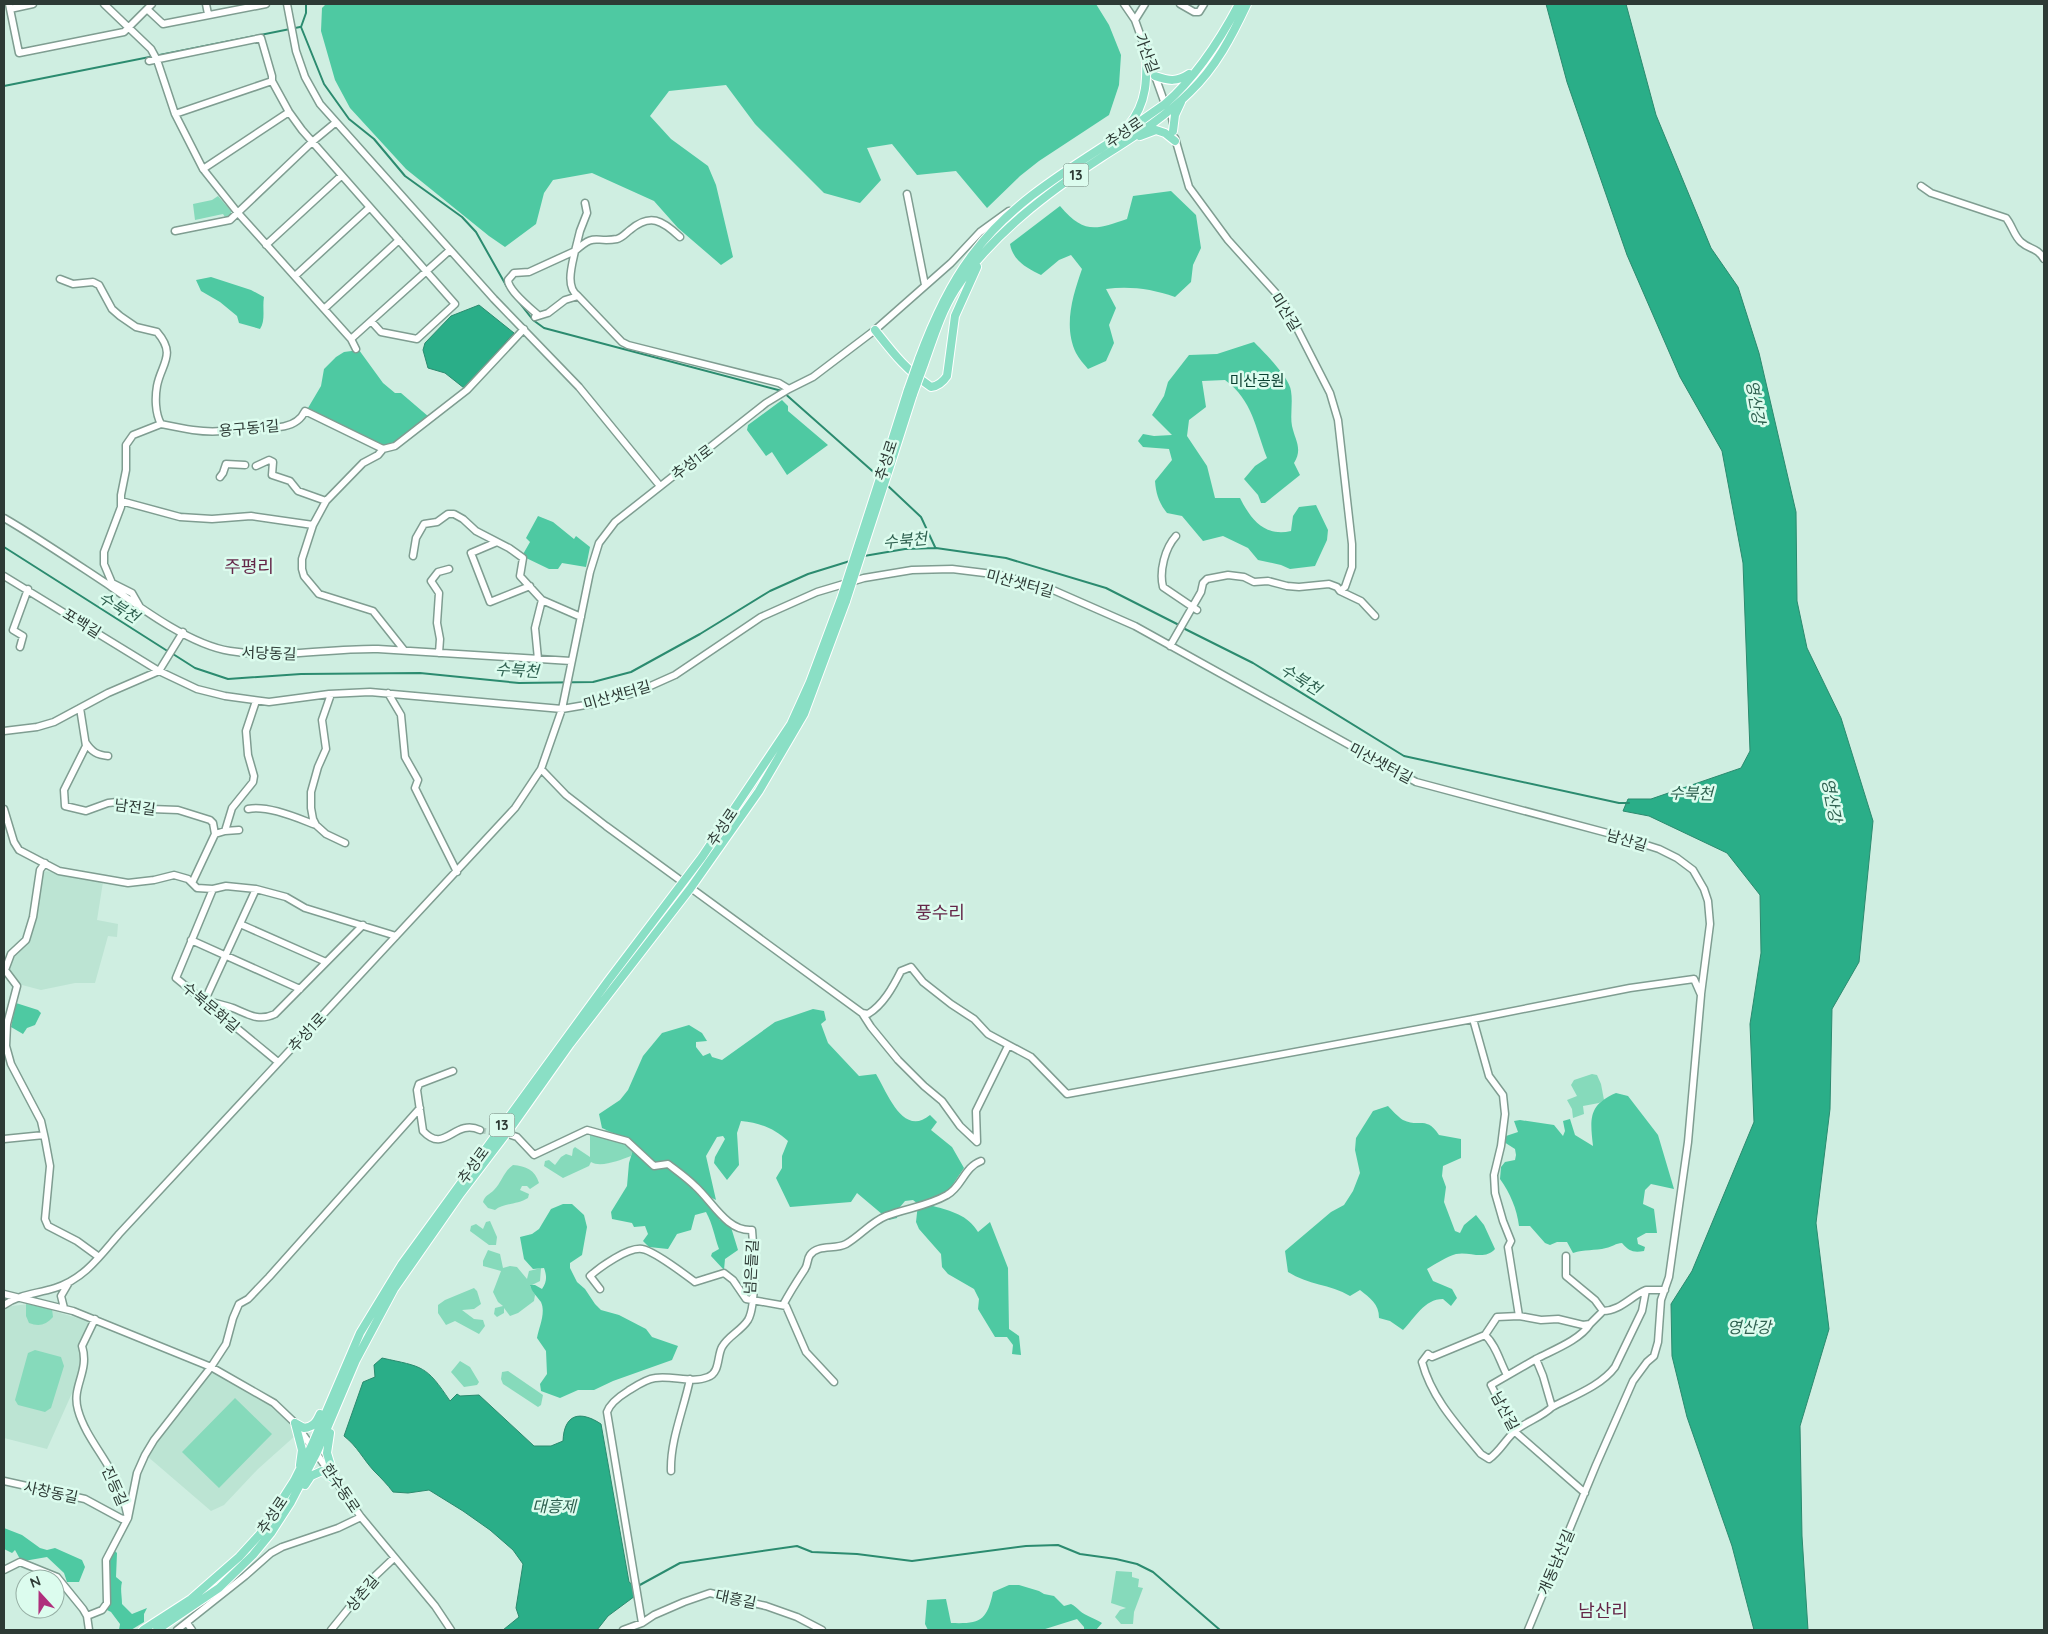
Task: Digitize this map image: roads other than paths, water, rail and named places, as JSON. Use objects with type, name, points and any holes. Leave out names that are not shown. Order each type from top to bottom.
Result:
[{"type":"main road","name":"추성로","points":[[922,361],[954,292],[983,254],[1033,206],[1150,126],[1210,52],[1239,4]]},
{"type":"main road","name":"추성로","points":[[157,1630],[219,1588],[253,1555],[271,1533],[291,1502],[359,1354],[394,1289],[461,1193],[512,1126],[570,1044],[690,889],[759,792],[790,741],[804,714],[844,600],[932,325],[962,268],[986,239],[1024,201],[1053,179],[1120,135],[1183,99],[1221,55],[1247,4]]},
{"type":"main road","points":[[1120,135],[1136,117],[1144,95],[1148,80],[1146,48]]},
{"type":"main road","points":[[1155,76],[1172,81],[1180,79],[1195,70]]},
{"type":"main road","points":[[1173,131],[1174,115],[1183,99]]},
{"type":"main road","points":[[1129,140],[1156,130],[1165,133],[1175,141]]},
{"type":"main road","points":[[875,330],[911,373],[931,387],[938,386],[944,382],[949,369],[955,316],[983,254]]},
{"type":"main road","name":"추성로","points":[[143,1630],[191,1599],[239,1557],[260,1534],[315,1449],[360,1333],[402,1264],[465,1175],[707,850],[791,724],[844,600]]},
{"type":"main road","points":[[295,1423],[304,1428],[316,1424],[333,1383],[360,1333]]},
{"type":"main road","points":[[335,1480],[327,1453],[328,1440],[359,1354]]},
{"type":"main road","points":[[295,1423],[302,1450],[298,1474]]},
{"type":"main road","points":[[271,1533],[287,1515],[310,1476],[322,1471],[335,1480]]},
{"type":"street","points":[[33,4],[10,6],[19,53],[124,32],[150,6],[163,24],[266,4]]},
{"type":"street","points":[[104,4],[151,49],[157,60],[175,114],[203,169],[238,213],[351,339],[356,349]]},
{"type":"street","points":[[206,4],[208,14]]},
{"type":"street","points":[[287,4],[293,35],[305,77],[320,104],[335,124],[359,146],[450,250],[579,387],[660,486]]},
{"type":"street","name":"가산길","points":[[1124,4],[1135,20],[1167,107]]},
{"type":"street","points":[[1135,20],[1146,4]]},
{"type":"street","points":[[1180,4],[1194,12],[1199,12],[1204,4]]},
{"type":"street","points":[[149,61],[261,38],[272,81],[290,112],[341,176],[455,304],[417,339],[381,332],[371,321]]},
{"type":"street","points":[[175,114],[272,81]]},
{"type":"street","name":"미산길","points":[[1167,107],[1189,187],[1228,240],[1283,301],[1327,384],[1338,420],[1352,544],[1352,567],[1345,587],[1340,590]]},
{"type":"street","points":[[203,169],[290,112]]},
{"type":"street","points":[[175,230],[230,220],[312,142],[335,124]]},
{"type":"street","points":[[266,245],[341,176]]},
{"type":"street","points":[[1922,186],[1931,193],[2000,214],[2012,226],[2019,241],[2040,252],[2044,259]]},
{"type":"street","points":[[907,194],[925,285]]},
{"type":"street","name":"추성1로","points":[[4,1305],[15,1298],[69,1283],[83,1274],[515,808],[541,768],[563,708],[570,663],[596,551],[602,538],[615,522],[776,398],[787,390],[813,377],[875,330],[951,263],[980,232],[1024,201]]},
{"type":"street","points":[[585,203],[588,213],[580,231],[575,251],[571,286],[574,293],[622,342],[779,383],[787,390]]},
{"type":"street","points":[[295,276],[370,208]]},
{"type":"street","points":[[578,296],[566,300],[548,313],[536,316],[509,285],[508,280],[514,273],[529,272],[575,251],[590,239],[618,239],[645,220],[653,219],[672,229],[680,237]]},
{"type":"street","points":[[324,309],[398,240]]},
{"type":"street","points":[[351,339],[450,250]]},
{"type":"street","points":[[60,278],[73,284],[93,282],[99,285],[112,309],[120,316],[136,327],[158,332],[164,339],[167,355],[158,380],[156,394],[161,424],[140,432],[129,440],[126,445],[126,470],[121,495],[122,501],[104,552],[104,564],[112,582],[132,593],[140,607]]},
{"type":"street","points":[[404,650],[373,611],[319,594],[304,576],[302,559],[313,525],[326,501],[356,469],[378,455],[383,449],[395,446],[458,398],[524,329]]},
{"type":"street","name":"용구동1길","points":[[161,424],[209,431],[222,431],[243,427],[269,428],[294,424],[303,416],[305,411],[383,449]]},
{"type":"street","points":[[256,466],[269,460],[273,462],[272,474],[290,481],[298,491],[326,501]]},
{"type":"street","points":[[220,476],[226,464],[245,465]]},
{"type":"street","points":[[122,501],[180,517],[212,519],[251,516],[313,525]]},
{"type":"street","points":[[413,556],[416,538],[424,524],[437,522],[448,514],[459,516],[470,527],[509,548],[523,558],[520,576],[542,600],[580,617]]},
{"type":"street","name":"서당동길","points":[[4,518],[140,607],[183,632],[219,649],[251,654],[304,654],[353,648],[404,650],[538,658],[570,663]]},
{"type":"street","points":[[1176,536],[1169,543],[1161,580],[1163,587],[1192,609]]},
{"type":"street","points":[[497,542],[471,553],[490,602],[530,586]]},
{"type":"street","points":[[439,653],[440,639],[436,623],[439,593],[431,581],[438,572],[449,569]]},
{"type":"street","name":"미산샛터길","points":[[563,708],[603,702],[637,692],[675,675],[761,617],[817,592],[864,578],[912,570],[952,569],[1001,574],[1053,590],[1135,626],[1171,644],[1400,775],[1432,786]]},
{"type":"street","points":[[1171,644],[1201,592],[1203,583],[1207,579],[1228,575],[1244,577],[1254,582],[1268,581],[1287,586],[1300,587],[1329,584],[1361,601],[1375,616]]},
{"type":"street","name":"포백길","points":[[4,576],[160,669]]},
{"type":"street","points":[[20,647],[23,636],[13,630],[28,590]]},
{"type":"street","points":[[538,658],[535,628],[542,600]]},
{"type":"street","points":[[4,731],[47,724],[160,669],[183,632]]},
{"type":"street","points":[[160,669],[197,689],[256,702],[370,692],[563,708]]},
{"type":"street","points":[[388,693],[401,715],[405,758],[418,780],[415,788],[457,872]]},
{"type":"street","points":[[331,694],[322,720],[326,749],[318,767],[311,792],[313,819],[316,825],[326,834],[345,843]]},
{"type":"street","points":[[225,831],[232,808],[254,782],[248,755],[246,731],[256,702]]},
{"type":"street","points":[[80,708],[86,743],[90,750],[97,754],[108,756]]},
{"type":"street","name":"남전길","points":[[86,743],[64,790],[65,806],[86,811],[108,803],[117,802],[151,809],[178,810],[210,820],[213,823],[215,834]]},
{"type":"street","points":[[541,768],[566,795],[690,889],[862,1013],[898,1060],[942,1101],[960,1126],[978,1142],[976,1111],[1008,1046]]},
{"type":"street","name":"남산길","points":[[1432,786],[1659,849],[1686,863],[1693,870],[1704,889],[1710,924],[1701,995],[1688,1142],[1669,1277],[1661,1300],[1658,1342],[1654,1356],[1647,1362],[1633,1382],[1585,1493],[1514,1431],[1491,1385],[1574,1338],[1587,1328],[1603,1311]]},
{"type":"street","points":[[248,809],[255,808],[277,812],[316,825]]},
{"type":"street","points":[[4,809],[16,846],[26,855],[59,871],[127,883],[154,880],[174,875],[183,877],[197,888],[213,889],[226,886],[256,889],[286,897],[306,908],[396,936]]},
{"type":"street","points":[[192,883],[215,834],[238,830]]},
{"type":"street","points":[[45,863],[40,870],[33,917],[26,940],[11,954],[5,970],[17,986],[7,1024],[6,1046],[11,1064],[41,1121],[50,1166],[45,1219],[48,1226],[77,1241],[99,1257]]},
{"type":"street","name":"수북문화길","points":[[213,889],[176,978],[278,1062]]},
{"type":"street","name":"수북문화길","points":[[256,889],[205,1000],[235,1009],[249,1016],[268,1017],[275,1014],[363,925]]},
{"type":"street","points":[[240,924],[326,962]]},
{"type":"street","points":[[191,940],[300,988]]},
{"type":"street","points":[[862,1013],[868,1014],[873,1010],[893,988],[901,971],[911,967],[932,989],[974,1019],[988,1034],[1030,1057],[1067,1094],[1473,1019],[1490,1076],[1503,1095],[1503,1126],[1494,1175],[1495,1193],[1510,1241],[1508,1247],[1519,1316]]},
{"type":"street","name":"남산길","points":[[1473,1019],[1630,988],[1694,979],[1701,995]]},
{"type":"street","points":[[454,1071],[419,1084],[417,1090],[423,1131],[432,1138],[447,1138],[465,1127],[471,1126],[480,1130]]},
{"type":"street","points":[[211,1367],[226,1344],[236,1310],[240,1304],[248,1299],[269,1277],[420,1108]]},
{"type":"street","name":"넘은들길","points":[[511,1135],[517,1137],[534,1155],[587,1130],[627,1140],[654,1166],[668,1164],[696,1187],[732,1224],[744,1230],[752,1230],[754,1263],[752,1301],[746,1299],[733,1280],[724,1273],[696,1282],[675,1266],[642,1249],[629,1252],[607,1263],[590,1276],[600,1288]]},
{"type":"street","points":[[4,1139],[44,1134]]},
{"type":"street","points":[[783,1305],[798,1277],[806,1268],[810,1256],[818,1250],[844,1246],[885,1217],[928,1205],[945,1197],[959,1184],[972,1164],[981,1161]]},
{"type":"street","points":[[1566,1256],[1566,1276],[1595,1300],[1603,1311],[1620,1307],[1638,1293],[1646,1290],[1665,1290]]},
{"type":"street","points":[[64,1308],[62,1296],[69,1283]]},
{"type":"street","points":[[1590,1324],[1558,1319],[1541,1320],[1519,1316],[1497,1317],[1485,1335],[1443,1354],[1432,1357],[1428,1354],[1423,1359],[1422,1364],[1434,1392],[1445,1411],[1481,1454],[1489,1459],[1495,1456],[1514,1431],[1610,1374],[1642,1312],[1646,1290]]},
{"type":"street","name":"한수동로","points":[[4,1294],[64,1308],[94,1319],[211,1367],[269,1400],[295,1423],[361,1517],[435,1606],[451,1630]]},
{"type":"street","points":[[642,1623],[607,1412],[608,1407],[621,1395],[655,1378],[690,1379],[710,1377],[714,1373],[722,1348],[730,1337],[748,1320],[753,1307],[752,1301],[786,1306],[806,1352],[834,1382]]},
{"type":"street","name":"진등길","points":[[94,1319],[82,1346],[84,1369],[75,1396],[83,1423],[116,1483],[128,1518]]},
{"type":"street","points":[[1485,1335],[1493,1345],[1507,1375]]},
{"type":"street","points":[[1536,1359],[1552,1407]]},
{"type":"street","name":"진등길","points":[[128,1518],[137,1474],[144,1455],[211,1367]]},
{"type":"street","points":[[672,1471],[676,1436],[690,1379]]},
{"type":"street","name":"사창동길","points":[[4,1481],[84,1499],[122,1520],[128,1518]]},
{"type":"street","name":"개동남산길","points":[[1528,1630],[1585,1493]]},
{"type":"street","points":[[177,1630],[271,1553],[282,1547],[338,1528],[361,1517]]},
{"type":"street","points":[[87,1616],[102,1610],[107,1603],[106,1560],[128,1518]]},
{"type":"street","name":"상촌길","points":[[331,1630],[374,1577],[394,1558]]},
{"type":"street","points":[[4,1570],[20,1562],[57,1576],[83,1609],[87,1616],[89,1630]]},
{"type":"street","name":"대흥길","points":[[623,1630],[642,1623],[654,1615],[710,1593],[766,1606],[796,1617],[822,1630]]},
{"type":"street","points":[[187,1623],[192,1630]]},
{"type":"water","name":"영산강","points":[[1546,4],[1626,4],[1656,115],[1711,248],[1738,287],[1759,353],[1796,512],[1797,601],[1807,648],[1841,718],[1873,821],[1859,962],[1832,1009],[1830,1109],[1816,1223],[1829,1329],[1800,1426],[1802,1536],[1808,1630],[1754,1630],[1732,1546],[1687,1417],[1672,1356],[1671,1304],[1692,1271],[1754,1122],[1750,1024],[1761,953],[1760,895],[1727,853],[1649,816],[1623,811],[1628,799],[1651,799],[1741,768],[1750,751],[1743,563],[1722,451],[1680,377],[1627,255],[1567,82]]},
{"type":"water","points":[[479,305],[514,333],[464,388],[445,373],[428,368],[423,350],[425,343],[451,316]]},
{"type":"water","name":"대흥제","points":[[382,1358],[407,1363],[422,1369],[435,1380],[450,1401],[457,1394],[460,1396],[479,1395],[534,1446],[551,1446],[563,1441],[566,1425],[574,1417],[586,1417],[601,1424],[629,1582],[633,1585],[635,1596],[608,1616],[597,1630],[503,1630],[519,1617],[516,1608],[523,1564],[513,1550],[490,1530],[429,1490],[408,1493],[393,1492],[353,1444],[344,1436],[363,1382],[375,1377],[374,1365]]},
{"type":"waterway","points":[[306,4],[306,13],[301,27],[324,84],[349,119],[374,139],[405,176],[462,217],[476,232],[507,287]]},
{"type":"waterway","points":[[4,86],[300,27]]},
{"type":"waterway","points":[[518,301],[533,320],[544,328],[782,391],[878,476]]},
{"type":"waterway","points":[[887,485],[921,517],[935,547]]},
{"type":"waterway","name":"수북천","points":[[4,547],[169,652]]},
{"type":"waterway","name":"수북천","points":[[864,556],[905,549],[936,548],[1006,558],[1106,588],[1179,625]]},
{"type":"waterway","name":"수북천","points":[[173,654],[195,668],[228,679],[301,674],[420,673],[519,683],[593,682],[631,672],[700,634],[770,591],[808,574],[850,561]]},
{"type":"waterway","name":"수북천","points":[[1183,628],[1253,663],[1404,756],[1619,803],[1629,803]]},
{"type":"waterway","points":[[638,1586],[680,1563],[797,1546],[812,1552],[857,1554],[912,1561],[1026,1546],[1058,1545],[1080,1554],[1137,1564],[1153,1572],[1220,1630]]},
{"type":"tunnel","points":[[480,1130],[501,1134]]},
{"type":"district","name":"주평리","points":[[249,566]]},
{"type":"district","name":"풍수리","points":[[940,912]]},
{"type":"district","name":"남산리","points":[[1603,1610]]},
{"type":"park label","name":"미산공원","points":[[1257,380]]}]
